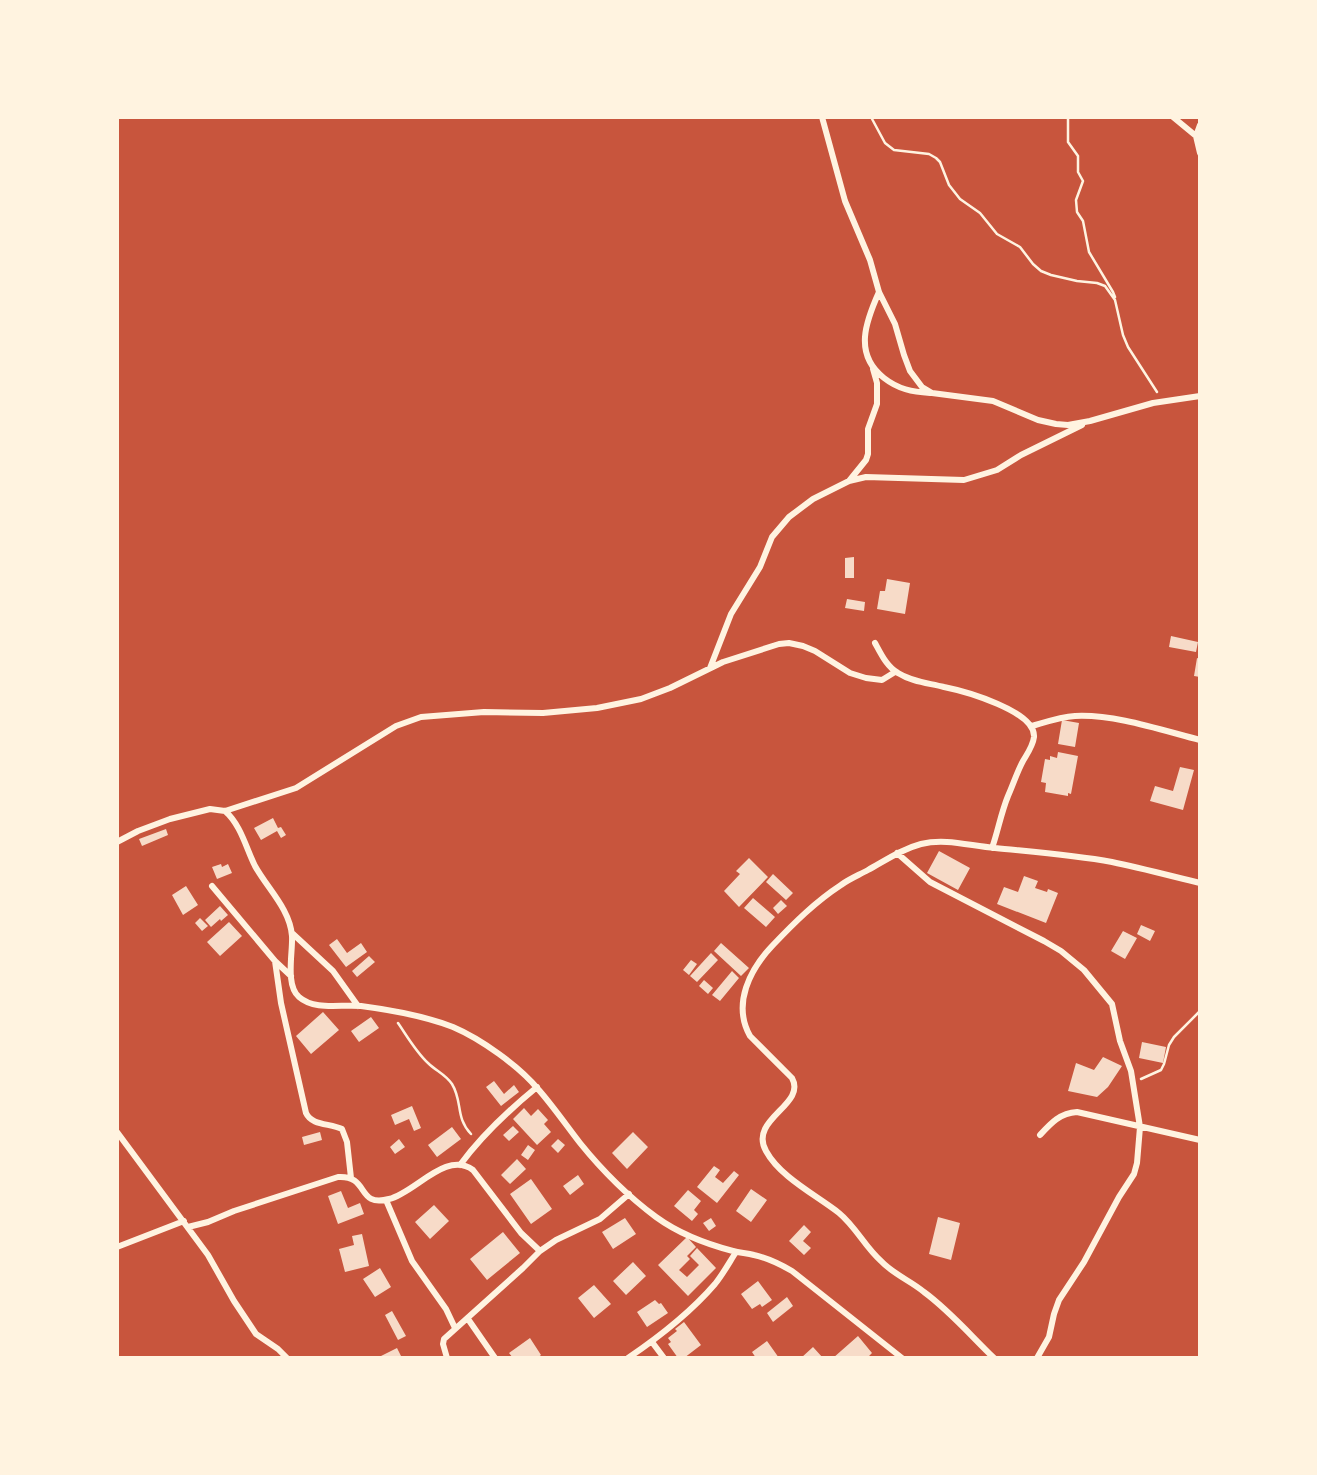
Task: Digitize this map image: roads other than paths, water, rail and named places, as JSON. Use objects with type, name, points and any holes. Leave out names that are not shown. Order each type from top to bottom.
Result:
[{"type":"street","points":[[822,117],[845,201],[870,260],[879,292],[895,324],[910,371],[922,387],[932,393]]},
{"type":"street","points":[[1173,117],[1196,136]]},
{"type":"street","points":[[1200,125],[1196,136],[1200,153]]},
{"type":"street","points":[[849,481],[866,460],[868,429],[877,404],[877,383],[865,349],[866,329],[879,292]]},
{"type":"street","points":[[873,368],[890,383],[910,391],[993,401],[1038,420],[1056,424],[1090,421],[1163,401],[1200,396]]},
{"type":"street","points":[[710,668],[730,614],[760,567],[772,537],[789,517],[803,506],[849,481],[866,477],[964,480],[997,470],[1090,421]]},
{"type":"street","points":[[117,842],[170,819],[210,809],[225,811],[296,788],[396,726],[421,717],[484,712],[543,713],[597,708],[641,699],[710,668],[766,647],[789,643],[814,651],[850,673],[866,678],[882,680],[895,672]]},
{"type":"street","points":[[875,643],[895,672],[913,680],[986,699],[1017,713],[1032,726],[1032,744],[1009,795],[992,848]]},
{"type":"street","points":[[1032,726],[1065,717],[1082,716],[1113,719],[1200,740]]},
{"type":"street","points":[[225,811],[233,820],[255,866],[276,897],[289,923],[292,933],[291,975],[295,992],[300,998],[308,1002],[339,1007],[358,1006],[428,1019],[480,1041],[537,1087],[607,1173],[656,1217],[702,1241],[768,1259],[792,1271],[902,1358]]},
{"type":"street","points":[[994,1358],[924,1291],[881,1262],[852,1225],[793,1180],[765,1149],[762,1142],[764,1131],[792,1096],[795,1086],[792,1078],[745,1028],[743,1004],[751,972],[762,956],[792,925],[842,884],[897,853],[936,841],[1111,862],[1200,883]]},
{"type":"street","points":[[897,853],[930,882],[1052,946],[1084,970],[1112,1004],[1120,1041],[1127,1057],[1140,1127],[1135,1171],[1084,1262],[1059,1300],[1049,1337],[1037,1358]]},
{"type":"street","points":[[212,886],[275,961],[291,975]]},
{"type":"street","points":[[292,933],[333,971],[358,1006]]},
{"type":"street","points":[[275,961],[306,1113],[313,1122],[342,1129],[347,1142],[351,1178]]},
{"type":"street","points":[[460,1164],[512,1107],[537,1087]]},
{"type":"street","points":[[1040,1135],[1055,1119],[1077,1112],[1200,1140]]},
{"type":"street","points":[[117,1132],[186,1224],[256,1334],[287,1358]]},
{"type":"street","points":[[117,1247],[186,1224],[208,1222],[338,1177],[351,1178],[368,1198],[386,1200],[409,1190],[444,1168],[460,1164],[472,1170],[521,1233],[540,1251]]},
{"type":"street","points":[[447,1358],[444,1340],[540,1251],[556,1240],[600,1219],[629,1194]]},
{"type":"street","points":[[386,1200],[412,1261],[456,1328]]},
{"type":"street","points":[[628,1358],[652,1342],[699,1301],[717,1282],[736,1252]]},
{"type":"street","points":[[468,1319],[495,1358]]},
{"type":"street","points":[[652,1342],[664,1358]]}]
